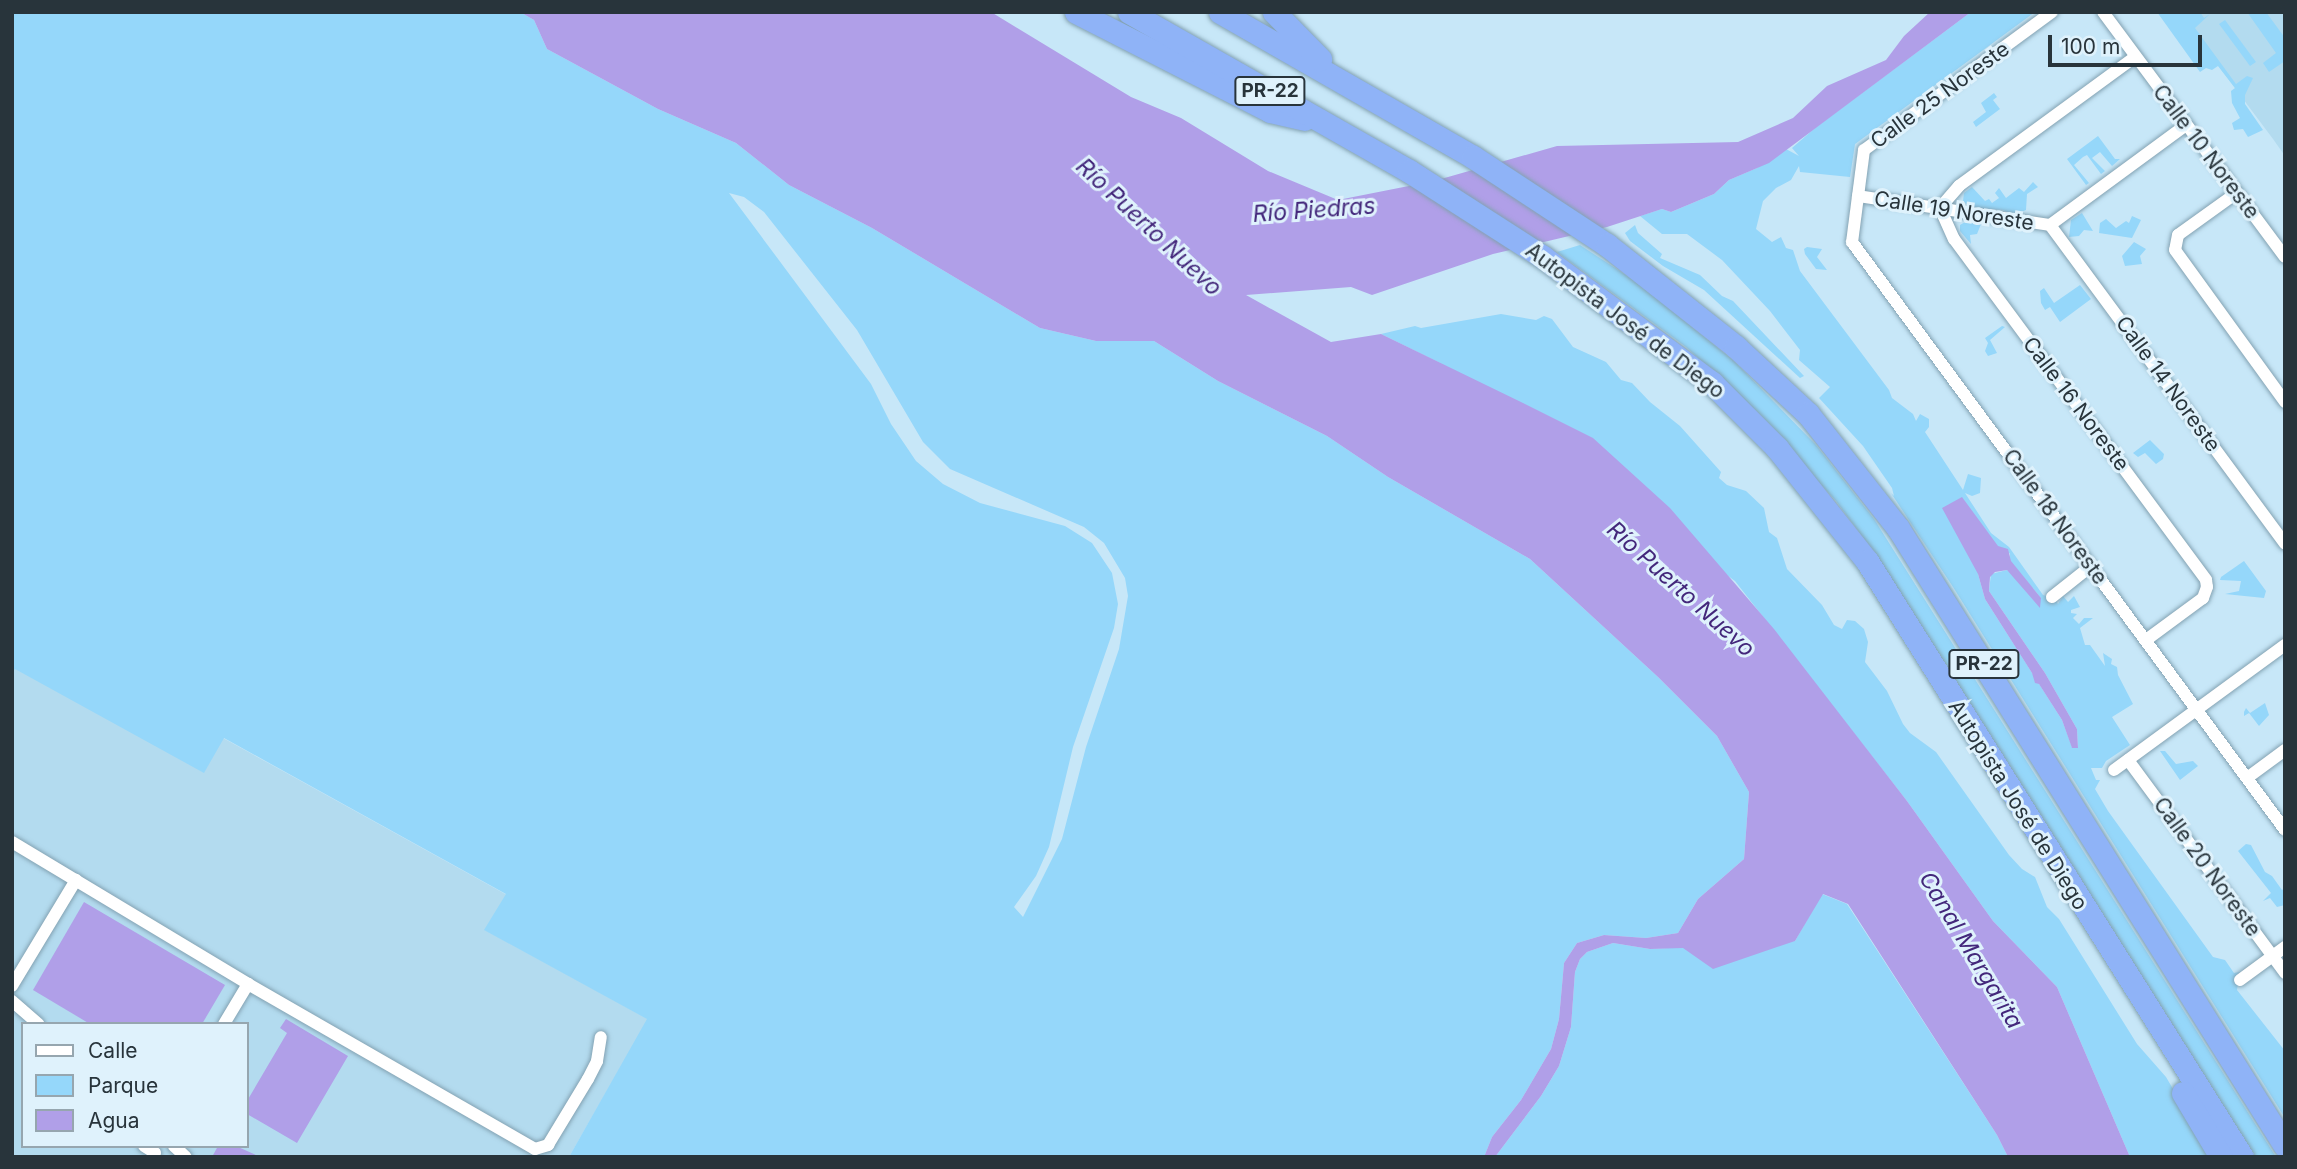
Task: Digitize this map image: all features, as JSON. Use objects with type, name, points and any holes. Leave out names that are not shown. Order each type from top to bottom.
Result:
[{"type":"highway","points":[[1076,12],[1270,111],[1334,127]]},
{"type":"highway","name":"Autopista José de Diego","points":[[1129,12],[1409,171],[1543,257],[1712,383],[1777,449],[1867,561],[2102,939],[2242,1157]]},
{"type":"highway","name":"PR-22","points":[[1220,12],[1473,157],[1607,245],[1736,346],[1808,414],[1881,505],[2205,1015],[2285,1146]]},
{"type":"highway","points":[[1274,12],[1334,75]]},
{"type":"highway","points":[[2102,939],[2129,1007],[2221,1157]]},
{"type":"highway","points":[[2205,1015],[2235,1043],[2285,1123]]},
{"type":"street","name":"Calle 25 Noreste","points":[[1857,196],[1864,150],[2052,12]]},
{"type":"street","name":"Calle 10 Noreste","points":[[2103,12],[2235,194],[2285,257]]},
{"type":"street","points":[[1940,208],[1959,186],[2135,57]]},
{"type":"street","name":"Calle 19 Noreste","points":[[1857,196],[2050,225],[2186,125]]},
{"type":"street","points":[[2235,194],[2178,235],[2175,250],[2285,402]]},
{"type":"street","name":"Calle 18 Noreste","points":[[1857,196],[1852,242],[2285,830]]},
{"type":"street","name":"Calle 16 Noreste","points":[[1940,208],[1954,239],[2203,575],[2207,587],[2203,598],[2146,640]]},
{"type":"street","name":"Calle 14 Noreste","points":[[2050,225],[2285,544]]},
{"type":"street","points":[[2052,597],[2091,566]]},
{"type":"street","points":[[2114,770],[2285,645]]},
{"type":"street","points":[[2248,778],[2285,750]]},
{"type":"street","name":"Calle 20 Noreste","points":[[2128,760],[2285,973]]},
{"type":"street","points":[[12,842],[248,984],[535,1149],[548,1145],[588,1079],[597,1061],[601,1037]]},
{"type":"street","points":[[12,986],[76,880]]},
{"type":"street","points":[[2240,980],[2285,947]]},
{"type":"street","points":[[225,1022],[248,984]]},
{"type":"street","points":[[12,1001],[36,1022]]},
{"type":"shaded area","points":[[2178,12],[2285,12],[2285,156],[2273,139]]},
{"type":"shaded area","points":[[15,668],[204,772],[223,738],[507,895],[485,930],[648,1019],[569,1157],[12,1157],[12,673]]},
{"type":"green space","points":[[12,12],[520,12],[534,20],[547,49],[658,109],[736,143],[789,185],[872,228],[1040,328],[1096,341],[1154,341],[1218,381],[1327,436],[1388,477],[1530,559],[1658,677],[1717,736],[1749,792],[1744,859],[1698,899],[1678,933],[1646,938],[1604,935],[1577,943],[1564,963],[1559,1019],[1551,1049],[1521,1100],[1492,1137],[1484,1157],[569,1157],[647,1019],[484,930],[506,894],[224,738],[204,773],[15,669],[12,673]],"holes":[[[729,193],[744,197],[764,212],[857,330],[923,442],[950,469],[1084,527],[1104,543],[1125,578],[1128,596],[1119,649],[1086,747],[1062,839],[1023,917],[1014,907],[1036,876],[1049,847],[1073,747],[1114,628],[1118,604],[1112,573],[1092,543],[1065,526],[980,503],[943,484],[916,461],[891,424],[871,384]]]},
{"type":"green space","points":[[1971,12],[2035,12],[1855,144],[1850,177],[1800,172],[1799,166],[1791,180],[1776,188],[1763,201],[1756,229],[1772,242],[1781,237],[1786,248],[1793,250],[1800,271],[1889,390],[1892,398],[1913,414],[1916,421],[1920,414],[1929,419],[1929,427],[1925,432],[1963,490],[1968,474],[1981,478],[1980,493],[1972,496],[1965,493],[1991,533],[2009,547],[2043,595],[2055,599],[2058,604],[2063,596],[2068,602],[2074,596],[2080,607],[2071,610],[2071,613],[2077,614],[2073,618],[2079,624],[2084,618],[2093,618],[2080,628],[2085,645],[2090,645],[2105,666],[2103,653],[2112,659],[2111,664],[2117,667],[2118,675],[2133,704],[2112,717],[2130,745],[2106,761],[2102,768],[2091,768],[2096,780],[2100,780],[2095,789],[2213,957],[2225,960],[2234,973],[2240,972],[2237,990],[2285,1051],[2285,1118],[1953,587],[1891,493],[1894,496],[1892,488],[1863,446],[1819,398],[1830,387],[1799,360],[1800,350],[1770,311],[1722,260],[1687,234],[1662,234],[1640,216],[1662,209],[1671,212],[1714,194],[1729,180],[1757,168],[1786,149],[1799,156],[1792,148]],"holes":[[[2010,553],[2010,561],[2041,598],[2007,570],[1991,574],[1989,591],[2045,673],[2077,729],[2078,748],[2072,747],[2062,720],[1985,599],[1978,574]]]},
{"type":"green space","points":[[2157,12],[2200,12],[2204,18],[2210,14],[2195,28],[2236,84],[2247,76],[2253,78],[2245,95],[2245,104],[2263,130],[2248,137],[2243,129],[2234,130],[2232,123],[2240,118],[2232,103],[2231,91],[2235,88],[2218,66],[2200,72]]},
{"type":"green space","points":[[2247,12],[2266,12],[2285,38],[2285,61],[2269,72],[2263,63],[2276,53]]},
{"type":"green space","points":[[2225,20],[2256,62],[2250,66],[2219,24]]},
{"type":"green space","points":[[1994,93],[1997,97],[1993,100],[2000,109],[1976,127],[1973,122],[1986,112],[1981,103]]},
{"type":"green space","points":[[2098,136],[2115,159],[2120,159],[2112,166],[2100,152],[2092,158],[2105,171],[2101,174],[2087,155],[2083,157],[2074,165],[2089,183],[2086,185],[2067,159]]},
{"type":"green space","points":[[2033,182],[2038,187],[2027,194],[2026,210],[2014,215],[2003,210],[1971,208],[1963,201],[1964,193],[1972,187],[1985,201],[1989,199],[1992,203],[1999,198],[1995,193],[1999,188],[2006,198],[2019,188],[2024,192]]},
{"type":"green space","points":[[2082,213],[2093,231],[2084,230],[2079,236],[2069,237],[2071,220]]},
{"type":"green space","points":[[2132,216],[2141,220],[2132,238],[2099,233],[2100,223],[2106,219],[2116,228],[2126,221],[2129,223]]},
{"type":"green space","points":[[1965,222],[1981,224],[1977,234],[1970,235],[1971,244],[1960,231],[1960,225]]},
{"type":"green space","points":[[1635,225],[1638,233],[1662,254],[1660,258],[1700,275],[1722,296],[1733,301],[1804,376],[1800,378],[1704,290],[1663,266],[1630,241],[1625,233]]},
{"type":"green space","points":[[2134,242],[2146,249],[2140,256],[2142,264],[2125,266],[2122,256]]},
{"type":"green space","points":[[1580,245],[1638,283],[1734,361],[1816,445],[1874,519],[2276,1157],[2253,1157],[1867,543],[1836,501],[1731,387],[1686,347],[1557,252]]},
{"type":"green space","points":[[1804,249],[1822,249],[1817,257],[1827,270],[1816,269],[1805,254]]},
{"type":"green space","points":[[2080,285],[2091,299],[2060,322],[2050,307],[2045,310],[2040,291],[2044,288],[2054,303]]},
{"type":"green space","points":[[1501,314],[1536,320],[1544,316],[1552,319],[1573,347],[1606,362],[1621,380],[1632,383],[1650,402],[1680,426],[1721,472],[1719,478],[1727,485],[1746,491],[1764,508],[1769,532],[1777,538],[1787,569],[1822,605],[1834,625],[1842,629],[1847,620],[1855,621],[1864,629],[1868,642],[1865,662],[1887,691],[1903,724],[1910,733],[1936,752],[2009,855],[2022,869],[2035,877],[2047,907],[2059,919],[2137,1044],[2166,1077],[2213,1157],[2130,1157],[2057,987],[1993,921],[1907,801],[1735,581],[1440,363],[1381,334],[1415,326],[1421,328]]},
{"type":"green space","points":[[2002,326],[2005,327],[1990,340],[1997,353],[1988,356],[1985,351],[1988,343],[1985,338]]},
{"type":"green space","points":[[2150,440],[2164,454],[2163,459],[2156,464],[2145,453],[2138,457],[2133,453]]},
{"type":"green space","points":[[2244,561],[2266,591],[2264,598],[2225,594],[2239,591],[2241,581],[2220,580],[2221,577]]},
{"type":"green space","points":[[2265,703],[2269,715],[2259,726],[2249,713],[2244,716],[2246,708],[2250,713]]},
{"type":"green space","points":[[2160,751],[2165,751],[2176,764],[2193,761],[2198,766],[2180,780]]},
{"type":"green space","points":[[2246,844],[2251,845],[2265,872],[2272,876],[2282,890],[2285,888],[2285,905],[2277,907],[2270,898],[2263,901],[2271,893],[2238,851]]},
{"type":"green space","points":[[1822,894],[1847,904],[1997,1135],[2008,1157],[1495,1157],[1541,1096],[1559,1066],[1571,1027],[1575,972],[1580,959],[1587,952],[1613,943],[1650,949],[1795,941]]},
{"type":"water","points":[[520,12],[991,12],[1131,97],[1181,118],[1268,171],[1338,200],[1434,181],[1557,146],[1738,142],[1793,118],[1827,86],[1886,60],[1904,36],[1930,12],[1971,12],[1769,163],[1729,180],[1714,194],[1671,212],[1662,209],[1607,227],[1493,254],[1372,295],[1351,287],[1246,295],[1331,342],[1381,334],[1593,438],[1670,508],[1774,629],[1907,801],[1993,921],[2057,987],[2130,1157],[2008,1157],[1997,1135],[1848,904],[1823,894],[1795,941],[1713,969],[1683,948],[1650,949],[1613,943],[1587,952],[1580,959],[1575,972],[1571,1027],[1559,1066],[1541,1096],[1495,1157],[1484,1157],[1492,1137],[1521,1100],[1551,1049],[1559,1019],[1564,963],[1577,943],[1604,935],[1646,938],[1678,933],[1698,899],[1744,859],[1749,792],[1717,736],[1658,677],[1530,559],[1388,477],[1327,436],[1218,381],[1154,341],[1096,341],[1040,328],[872,228],[789,185],[736,143],[658,109],[547,49],[534,20]]},
{"type":"water","points":[[1962,497],[1998,546],[2008,549],[2011,561],[2041,598],[2040,608],[2007,570],[1995,572],[1990,577],[1989,591],[2045,673],[2077,729],[2078,748],[2072,748],[2062,720],[2039,684],[2035,683],[2032,673],[1985,599],[1978,574],[1942,508]]},
{"type":"water","points":[[84,902],[225,985],[203,1022],[87,1022],[33,990]]},
{"type":"water","points":[[286,1019],[348,1056],[297,1143],[248,1115],[248,1099],[287,1033],[280,1028]]},
{"type":"water","points":[[217,1148],[240,1148],[258,1156],[212,1157]]},
{"type":"water label","name":"Río Piedras","points":[[1314,210]]},
{"type":"water label","name":"Río Puerto Nuevo","points":[[1149,227]]},
{"type":"water label","name":"Río Puerto Nuevo","points":[[1681,589]]},
{"type":"water label","name":"Canal Margarita","points":[[1971,950]]}]
